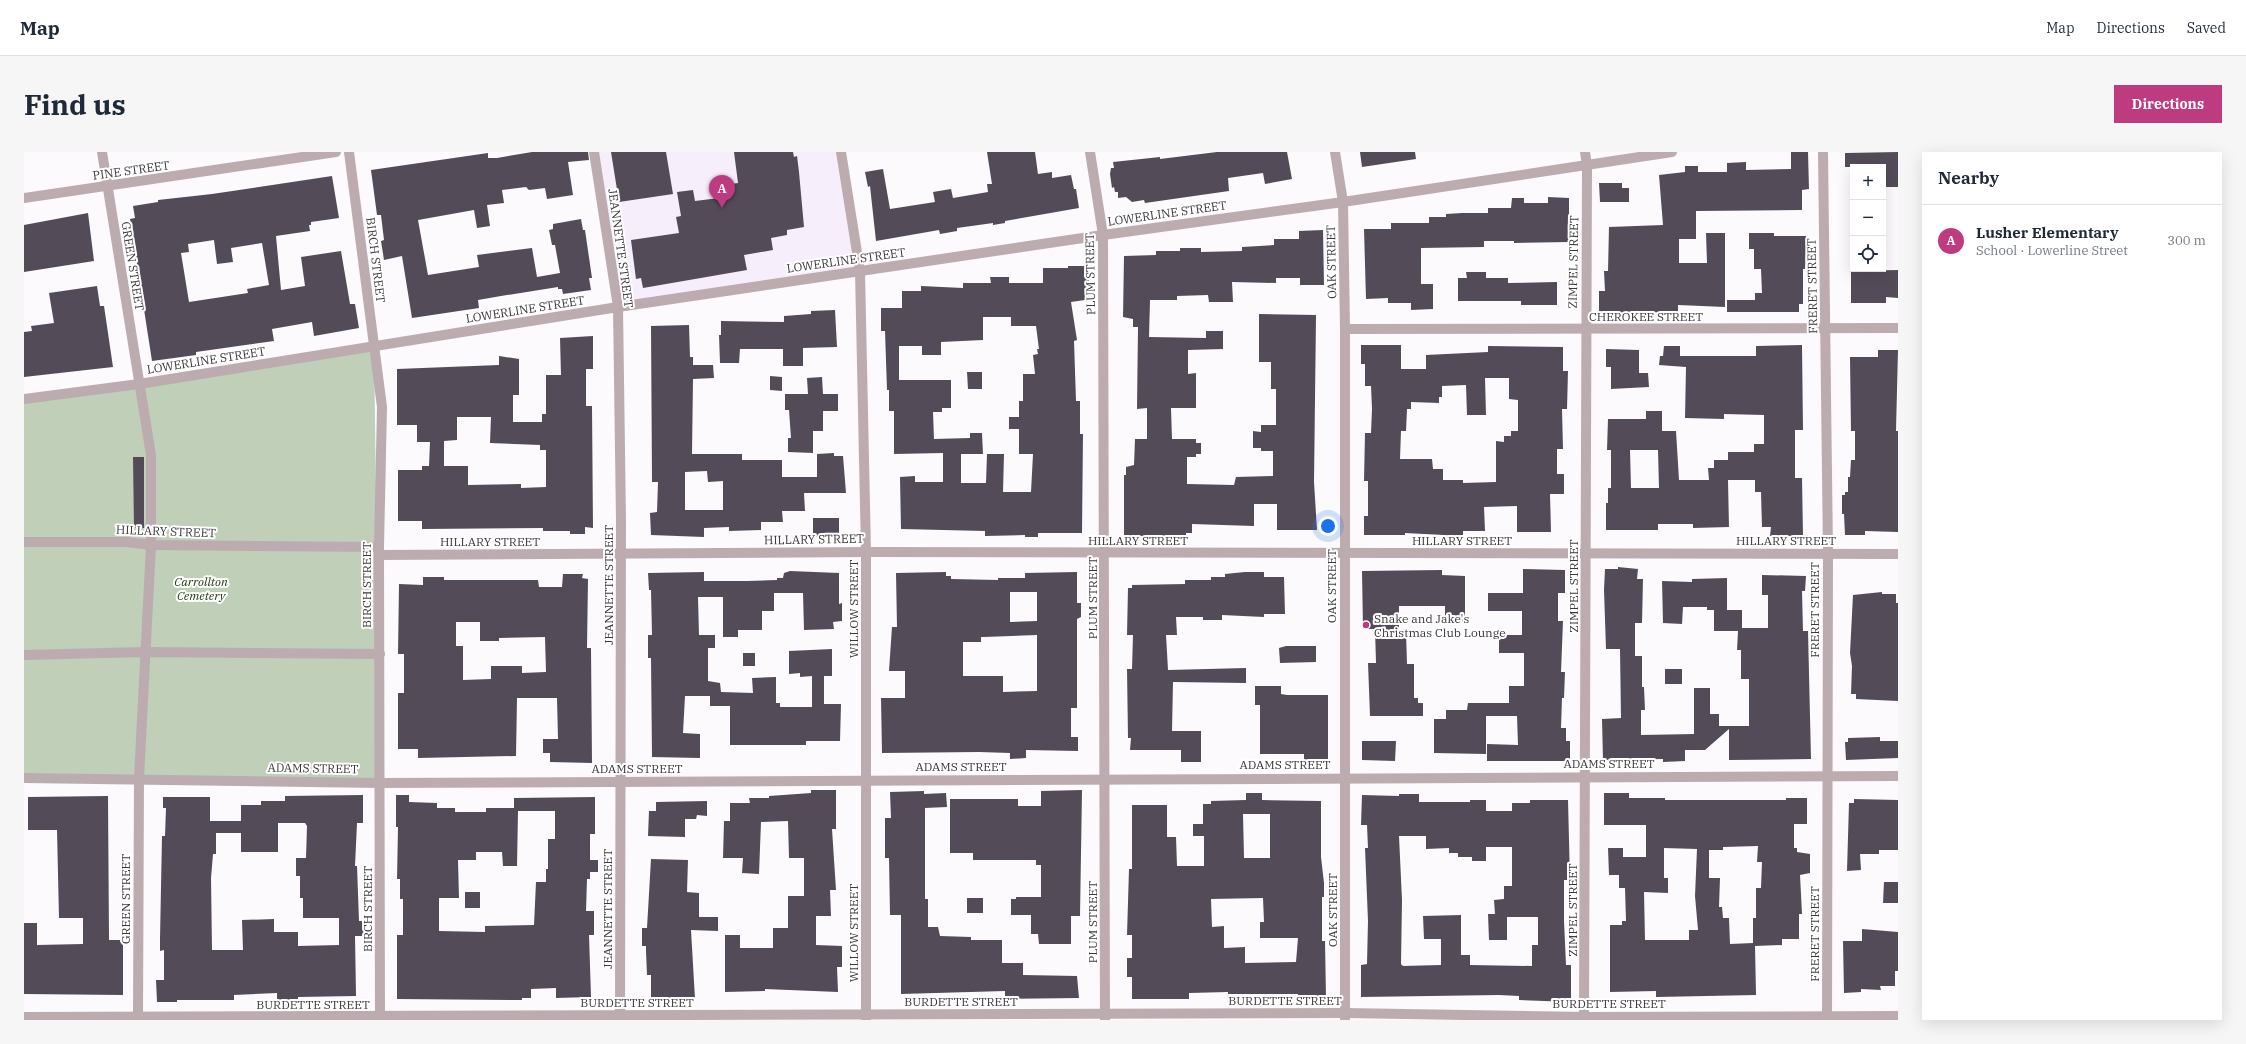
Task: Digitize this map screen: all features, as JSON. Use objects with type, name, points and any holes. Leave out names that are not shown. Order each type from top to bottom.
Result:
[{"type":"street","name":"GREEN STREET","points":[[102,152],[151,456],[151,545],[139,778],[138,1019]]},
{"type":"street","name":"PINE STREET","points":[[24,198],[336,152]]},
{"type":"street","name":"BIRCH STREET","points":[[349,152],[382,407],[379,551],[380,1018]]},
{"type":"street","name":"JEANNETTE STREET","points":[[594,152],[618,307],[620,554],[620,1018]]},
{"type":"street","name":"WILLOW STREET","points":[[841,152],[860,271],[866,552],[866,1017]]},
{"type":"street","name":"PLUM STREET","points":[[1090,152],[1103,235],[1105,1017]]},
{"type":"street","name":"OAK STREET","points":[[1335,152],[1343,202],[1345,329],[1345,1017]]},
{"type":"street","name":"ZIMPEL STREET","points":[[1584,1018],[1587,165],[1585,152]]},
{"type":"street","name":"LOWERLINE STREET","points":[[24,399],[139,384],[618,307],[1103,235],[1343,202],[1672,152]]},
{"type":"street","name":"FRERET STREET","points":[[1823,152],[1828,554],[1827,1018]]},
{"type":"street","name":"CHEROKEE STREET","points":[[1345,329],[1826,330],[1898,328]]},
{"type":"street","name":"HILLARY STREET","points":[[24,542],[127,542],[151,545],[379,551],[620,554],[866,552],[1344,554],[1586,552],[1898,554]]},
{"type":"street","points":[[24,654],[145,652],[380,654]]},
{"type":"street","name":"ADAMS STREET","points":[[24,778],[139,778],[380,783],[1105,778],[1898,776]]},
{"type":"street","name":"BURDETTE STREET","points":[[24,1018],[1827,1018],[1898,1016]]},
{"type":"shaded area","points":[[594,152],[841,152],[860,271],[618,307]]},
{"type":"green space","name":"Carrollton Cemetery","points":[[374,347],[380,783],[24,779],[24,397]]},
{"type":"building","points":[[532,152],[588,152],[589,160],[568,162],[573,195],[547,199],[545,188],[529,190],[526,187],[502,190],[504,203],[487,205],[490,226],[477,228],[474,210],[418,220],[428,275],[479,267],[477,255],[532,248],[537,277],[560,273],[555,245],[552,245],[549,230],[553,229],[553,224],[581,219],[583,230],[585,230],[592,278],[589,278],[591,290],[563,294],[562,289],[558,289],[558,287],[478,300],[479,308],[412,318],[402,256],[384,260],[381,241],[384,240],[381,215],[377,215],[371,170],[488,153],[488,158],[497,158]]},
{"type":"building","points":[[611,152],[666,152],[673,194],[619,202]]},
{"type":"building","points":[[734,152],[793,152],[794,157],[797,156],[804,227],[787,230],[787,235],[771,238],[773,250],[744,255],[747,270],[643,288],[641,278],[636,279],[631,240],[679,233],[676,217],[681,216],[677,192],[693,190],[695,201],[719,198],[718,186],[738,183]]},
{"type":"building","points":[[987,152],[1035,152],[1038,174],[1052,172],[1052,178],[1071,175],[1074,189],[1076,189],[1079,208],[1005,221],[1005,223],[993,225],[993,223],[957,228],[957,231],[940,234],[939,230],[876,241],[870,186],[868,187],[865,172],[883,169],[890,209],[935,202],[933,192],[951,189],[953,198],[988,192],[987,184],[992,184]]},
{"type":"building","points":[[1217,152],[1287,152],[1292,179],[1265,184],[1263,173],[1228,178],[1229,191],[1145,203],[1144,200],[1132,202],[1126,197],[1118,198],[1118,192],[1115,192],[1114,187],[1112,188],[1110,174],[1111,168],[1114,168],[1113,162],[1160,157],[1160,159]]},
{"type":"building","points":[[1360,152],[1415,152],[1416,159],[1362,167]]},
{"type":"building","points":[[1791,152],[1808,152],[1809,189],[1802,190],[1802,210],[1696,211],[1696,239],[1679,239],[1679,263],[1707,263],[1706,233],[1725,233],[1725,307],[1678,305],[1678,312],[1599,313],[1599,291],[1605,291],[1604,271],[1608,271],[1609,227],[1663,225],[1659,175],[1685,172],[1685,166],[1698,166],[1698,172],[1727,172],[1727,163],[1746,162],[1746,170],[1791,169]]},
{"type":"building","points":[[1898,152],[1898,187],[1886,187],[1886,164],[1850,164],[1850,167],[1845,167],[1845,153]]},
{"type":"building","points":[[332,176],[339,218],[311,222],[311,225],[309,225],[310,231],[276,236],[281,290],[305,286],[301,257],[341,251],[350,304],[355,304],[359,328],[314,336],[312,322],[272,329],[274,341],[196,352],[196,355],[152,361],[130,219],[135,218],[133,206],[158,202],[158,200],[212,194]],"holes":[[[214,240],[217,264],[233,262],[231,248],[262,243],[269,285],[247,289],[248,293],[189,302],[181,253],[189,252],[188,244]]]},
{"type":"building","points":[[1599,183],[1622,183],[1622,188],[1629,188],[1629,202],[1600,202]]},
{"type":"building","points":[[1548,197],[1569,198],[1569,242],[1514,243],[1514,241],[1484,241],[1484,247],[1421,248],[1421,284],[1433,284],[1433,309],[1411,310],[1411,303],[1388,303],[1388,298],[1366,299],[1364,229],[1391,229],[1391,223],[1429,223],[1429,217],[1446,217],[1446,214],[1488,213],[1488,208],[1511,208],[1512,198],[1524,198],[1524,203],[1548,203]]},
{"type":"building","points":[[88,213],[94,261],[24,272],[24,225]]},
{"type":"building","points":[[1323,230],[1324,285],[1300,285],[1300,278],[1276,278],[1276,283],[1232,282],[1233,302],[1209,302],[1208,295],[1177,296],[1177,300],[1150,300],[1149,337],[1206,338],[1206,331],[1223,331],[1223,349],[1188,350],[1188,374],[1196,373],[1196,408],[1171,408],[1172,439],[1196,439],[1196,443],[1201,443],[1201,454],[1196,454],[1196,457],[1187,457],[1187,484],[1234,485],[1236,477],[1273,476],[1273,451],[1261,451],[1261,448],[1253,448],[1253,431],[1261,432],[1261,425],[1276,425],[1276,389],[1271,389],[1271,362],[1259,362],[1259,314],[1316,315],[1314,482],[1317,530],[1277,530],[1277,504],[1254,504],[1254,526],[1192,524],[1192,533],[1186,533],[1186,536],[1124,536],[1124,475],[1126,475],[1126,467],[1134,465],[1135,439],[1147,439],[1147,408],[1137,409],[1138,327],[1133,327],[1133,319],[1123,317],[1124,256],[1156,255],[1156,251],[1180,251],[1180,248],[1201,248],[1201,252],[1242,251],[1242,247],[1274,245],[1274,239],[1299,239],[1299,231]]},
{"type":"building","points":[[1749,233],[1774,233],[1774,236],[1806,236],[1805,269],[1803,269],[1803,304],[1799,304],[1799,312],[1727,312],[1727,300],[1755,300],[1755,293],[1762,293],[1761,269],[1754,269],[1754,249],[1749,249]]},
{"type":"building","points":[[1068,266],[1087,266],[1087,272],[1089,272],[1088,295],[1085,294],[1085,300],[1071,302],[1077,340],[1074,341],[1076,401],[1080,401],[1080,434],[1083,434],[1082,533],[1038,533],[1038,537],[1025,537],[1025,535],[985,536],[985,531],[901,529],[900,477],[915,476],[915,482],[943,482],[943,453],[894,454],[894,411],[889,411],[885,331],[881,331],[881,308],[902,308],[902,291],[921,291],[921,286],[963,288],[963,283],[991,283],[990,277],[1009,277],[1009,283],[1043,283],[1043,268],[1068,268]],"holes":[[[983,317],[1011,317],[1011,326],[1036,326],[1039,349],[1037,349],[1038,354],[1033,355],[1035,374],[1023,374],[1023,401],[1019,401],[1019,417],[1009,417],[1009,429],[1019,429],[1019,454],[1033,454],[1031,492],[1003,492],[1004,454],[987,454],[986,483],[961,483],[961,454],[983,454],[982,433],[970,433],[970,438],[934,439],[933,412],[942,412],[942,408],[951,408],[951,380],[899,380],[899,346],[922,346],[922,355],[941,355],[941,342],[983,340]]]},
{"type":"building","points":[[1886,270],[1898,270],[1898,298],[1886,297],[1886,303],[1851,303],[1851,272],[1886,272]]},
{"type":"building","points":[[1466,272],[1486,272],[1486,278],[1508,278],[1508,283],[1557,282],[1557,305],[1521,305],[1521,301],[1458,301],[1458,278],[1467,278]]},
{"type":"building","points":[[97,286],[100,306],[104,306],[113,367],[24,377],[24,332],[32,331],[31,326],[54,323],[49,293]]},
{"type":"building","points":[[835,310],[837,347],[803,348],[803,366],[783,366],[783,349],[740,349],[739,363],[720,363],[719,335],[721,335],[721,321],[784,322],[784,316],[811,314],[811,311]]},
{"type":"building","points":[[689,325],[690,357],[693,357],[693,365],[713,365],[714,378],[693,379],[692,454],[742,454],[742,460],[782,460],[782,477],[817,477],[817,454],[834,453],[834,456],[843,456],[846,493],[804,493],[805,511],[782,511],[783,522],[761,522],[761,530],[729,531],[729,527],[704,528],[704,537],[651,535],[650,513],[657,512],[658,482],[652,482],[651,326]],"holes":[[[707,471],[708,482],[723,481],[723,510],[685,510],[685,472]]]},
{"type":"building","points":[[593,336],[593,369],[586,369],[586,406],[592,406],[593,528],[585,527],[585,534],[570,534],[570,531],[543,531],[543,528],[422,529],[422,521],[398,521],[398,470],[422,470],[422,466],[429,466],[430,442],[417,442],[417,425],[397,425],[397,369],[499,365],[499,356],[519,359],[519,395],[513,395],[513,422],[542,422],[542,414],[546,414],[546,375],[561,375],[560,338]],"holes":[[[457,417],[491,417],[490,443],[540,445],[540,450],[546,450],[546,487],[521,488],[521,484],[468,485],[468,466],[444,466],[444,441],[457,440]]]},
{"type":"building","points":[[1361,345],[1401,345],[1401,369],[1426,369],[1426,355],[1488,352],[1488,346],[1563,347],[1563,371],[1568,371],[1567,409],[1562,409],[1563,449],[1557,449],[1557,474],[1564,474],[1564,494],[1550,494],[1551,532],[1517,532],[1517,506],[1484,507],[1485,531],[1463,531],[1463,536],[1405,533],[1405,535],[1364,535],[1364,516],[1368,516],[1368,481],[1364,481],[1365,433],[1371,433],[1372,409],[1371,386],[1365,386],[1365,364],[1361,364]],"holes":[[[1485,378],[1509,378],[1509,399],[1518,400],[1518,431],[1511,431],[1511,436],[1504,436],[1504,442],[1496,441],[1496,482],[1463,483],[1463,480],[1443,480],[1443,469],[1433,469],[1432,459],[1400,459],[1401,431],[1406,431],[1407,409],[1411,409],[1411,402],[1439,403],[1439,397],[1442,397],[1442,386],[1466,385],[1467,415],[1486,415]]]},
{"type":"building","points":[[1802,345],[1803,430],[1795,430],[1795,478],[1802,478],[1803,536],[1770,536],[1771,527],[1762,527],[1761,492],[1755,492],[1755,480],[1728,480],[1729,527],[1693,528],[1693,524],[1658,524],[1658,530],[1606,530],[1606,503],[1608,503],[1608,488],[1611,488],[1611,450],[1607,450],[1608,419],[1646,419],[1646,411],[1662,411],[1662,431],[1676,431],[1679,480],[1709,480],[1708,468],[1714,468],[1714,460],[1728,460],[1728,452],[1754,452],[1754,444],[1764,444],[1764,415],[1724,414],[1724,419],[1685,418],[1686,367],[1659,365],[1660,356],[1663,356],[1664,346],[1680,346],[1680,356],[1756,356],[1756,346]],"holes":[[[1630,450],[1658,450],[1659,488],[1631,488]]]},
{"type":"building","points":[[1606,349],[1639,350],[1639,373],[1648,373],[1649,387],[1611,389],[1611,367],[1606,367]]},
{"type":"building","points":[[1878,350],[1898,350],[1896,431],[1898,431],[1898,532],[1865,531],[1865,535],[1845,535],[1844,514],[1842,514],[1842,495],[1845,495],[1845,492],[1848,492],[1848,477],[1850,477],[1851,460],[1855,460],[1855,431],[1851,431],[1850,357],[1878,357]]},
{"type":"building","points":[[967,372],[982,372],[982,389],[968,389]]},
{"type":"building","points":[[770,376],[782,377],[782,391],[770,390]]},
{"type":"building","points":[[822,377],[823,394],[838,394],[838,411],[823,411],[823,431],[813,431],[813,453],[788,452],[788,438],[791,438],[789,410],[785,410],[785,394],[808,394],[807,378]]},
{"type":"building","points":[[133,457],[144,457],[144,528],[134,528]]},
{"type":"building","points":[[813,518],[839,518],[839,536],[813,537]]},
{"type":"building","points":[[1618,567],[1638,569],[1637,579],[1643,579],[1642,623],[1635,623],[1635,656],[1642,656],[1642,687],[1644,687],[1645,710],[1641,710],[1641,735],[1694,734],[1694,688],[1710,688],[1710,714],[1719,714],[1719,726],[1749,726],[1749,679],[1741,679],[1741,650],[1737,650],[1738,631],[1714,631],[1714,610],[1707,610],[1707,607],[1683,607],[1682,624],[1663,623],[1662,581],[1692,582],[1692,579],[1727,578],[1727,610],[1742,610],[1742,628],[1768,628],[1768,595],[1762,595],[1762,575],[1806,576],[1805,591],[1802,591],[1803,631],[1808,631],[1811,759],[1729,760],[1729,729],[1705,750],[1685,750],[1685,761],[1663,762],[1663,759],[1603,760],[1602,719],[1621,718],[1620,649],[1606,649],[1604,590],[1605,569],[1618,569]]},
{"type":"building","points":[[1523,569],[1565,570],[1565,593],[1558,593],[1558,621],[1563,621],[1561,672],[1565,672],[1561,728],[1566,728],[1566,741],[1570,741],[1570,761],[1487,761],[1487,744],[1518,745],[1517,716],[1486,716],[1486,754],[1434,753],[1434,719],[1446,719],[1446,710],[1467,710],[1468,703],[1509,703],[1509,686],[1524,686],[1524,653],[1499,653],[1499,635],[1522,635],[1522,611],[1488,611],[1488,593],[1523,593]]},
{"type":"building","points":[[1442,570],[1442,575],[1465,576],[1465,622],[1445,622],[1445,606],[1399,606],[1399,632],[1406,632],[1407,664],[1414,664],[1414,698],[1418,698],[1418,703],[1423,703],[1423,716],[1370,716],[1368,663],[1376,663],[1375,629],[1363,629],[1362,571]]},
{"type":"building","points":[[790,571],[839,573],[839,604],[842,603],[842,621],[833,622],[834,629],[804,630],[803,593],[774,593],[774,611],[762,611],[762,630],[738,630],[738,637],[723,637],[723,597],[698,597],[699,635],[715,635],[715,648],[708,648],[708,681],[720,683],[721,692],[753,693],[752,678],[776,677],[776,703],[780,703],[780,707],[812,707],[812,676],[800,677],[800,673],[789,674],[789,651],[832,649],[832,676],[824,676],[824,704],[841,704],[840,741],[806,741],[806,745],[730,745],[730,706],[710,706],[710,696],[685,696],[683,733],[700,734],[700,758],[652,757],[651,658],[648,658],[648,635],[652,635],[651,590],[649,590],[648,573],[704,572],[704,581],[747,581],[777,580],[777,578],[783,578],[784,573]]},
{"type":"building","points":[[946,572],[946,576],[951,576],[951,579],[998,580],[998,578],[1025,578],[1025,573],[1077,572],[1077,603],[1081,603],[1081,617],[1077,619],[1077,708],[1071,708],[1071,737],[1078,737],[1078,751],[1026,750],[1026,758],[1010,759],[1010,753],[882,753],[881,698],[905,698],[905,671],[889,671],[892,627],[897,627],[896,573]],"holes":[[[1010,592],[1037,592],[1037,621],[1010,622]],[[1037,635],[1037,691],[1003,692],[1003,676],[963,676],[963,642],[981,642],[981,637]]]},
{"type":"building","points":[[1264,572],[1264,577],[1284,577],[1285,614],[1264,614],[1264,617],[1222,615],[1222,620],[1203,620],[1203,617],[1176,617],[1177,635],[1166,635],[1168,670],[1246,668],[1246,683],[1173,682],[1172,731],[1201,731],[1201,762],[1181,762],[1181,750],[1130,750],[1131,738],[1128,738],[1127,669],[1132,669],[1133,635],[1127,635],[1128,588],[1132,588],[1132,585],[1185,584],[1185,580],[1211,580],[1211,577],[1225,577],[1225,574]]},
{"type":"building","points":[[563,574],[583,574],[582,578],[588,579],[587,648],[591,648],[592,763],[550,762],[550,753],[543,753],[543,739],[558,739],[557,698],[517,698],[516,756],[418,758],[418,749],[398,749],[398,693],[404,693],[404,654],[398,654],[399,584],[423,585],[423,577],[444,577],[444,580],[538,580],[539,587],[562,587]],"holes":[[[456,622],[480,622],[480,641],[499,641],[499,638],[545,637],[546,672],[522,673],[522,666],[491,666],[491,679],[463,680],[463,646],[456,646]]]},
{"type":"building","points":[[1882,592],[1882,594],[1896,594],[1896,603],[1898,603],[1898,701],[1856,699],[1856,694],[1851,694],[1852,666],[1850,653],[1853,595]]},
{"type":"building","points":[[1286,646],[1316,646],[1316,662],[1280,663],[1279,648]]},
{"type":"building","points":[[743,653],[755,653],[755,666],[743,666]]},
{"type":"building","points":[[1665,669],[1682,669],[1682,684],[1665,684]]},
{"type":"building","points":[[1255,686],[1281,686],[1281,694],[1287,695],[1328,695],[1328,761],[1304,760],[1304,754],[1260,754],[1260,705],[1255,705]]},
{"type":"building","points":[[1880,737],[1880,741],[1898,741],[1898,758],[1846,760],[1845,742],[1848,742],[1848,738]]},
{"type":"building","points":[[1362,741],[1396,741],[1395,761],[1362,760]]},
{"type":"building","points":[[811,790],[836,790],[836,829],[832,829],[836,890],[830,890],[831,916],[816,916],[816,945],[842,946],[842,967],[837,967],[838,992],[765,989],[765,991],[725,992],[725,935],[740,935],[740,948],[773,948],[773,928],[788,928],[788,896],[804,896],[804,858],[789,858],[788,821],[761,822],[759,874],[742,873],[743,858],[723,858],[724,821],[730,821],[730,803],[750,803],[749,798],[769,798],[769,796],[811,793]]},
{"type":"building","points":[[1082,790],[1080,916],[1071,916],[1071,944],[1039,944],[1038,934],[1031,934],[1031,915],[1011,915],[1011,899],[1016,899],[1016,897],[1041,897],[1041,865],[1036,865],[1036,860],[973,860],[973,853],[950,853],[950,799],[1018,799],[1018,806],[1041,806],[1041,791]]},
{"type":"building","points":[[924,791],[924,794],[946,793],[947,807],[925,808],[925,899],[928,899],[928,927],[938,927],[940,936],[971,937],[971,940],[1002,940],[1002,963],[1023,963],[1023,975],[1077,976],[1079,998],[1005,999],[1005,991],[901,994],[901,915],[890,915],[889,858],[885,858],[885,818],[891,818],[890,792]]},
{"type":"building","points":[[1246,793],[1262,793],[1262,800],[1321,801],[1321,857],[1324,883],[1324,897],[1322,897],[1322,941],[1325,941],[1326,999],[1298,1000],[1298,994],[1228,994],[1228,992],[1189,993],[1189,999],[1132,999],[1132,977],[1127,977],[1127,958],[1132,958],[1132,935],[1127,935],[1129,869],[1132,869],[1132,805],[1167,805],[1167,837],[1176,837],[1177,866],[1204,866],[1204,836],[1193,836],[1193,824],[1203,824],[1203,804],[1211,804],[1211,801],[1246,800]],"holes":[[[1243,814],[1270,814],[1270,858],[1244,858]],[[1263,898],[1264,922],[1260,922],[1260,938],[1298,938],[1296,962],[1245,963],[1245,947],[1224,948],[1224,926],[1212,927],[1211,899]]]},
{"type":"building","points":[[1604,793],[1629,793],[1629,798],[1665,798],[1665,800],[1786,800],[1786,798],[1807,798],[1807,824],[1794,824],[1794,848],[1797,848],[1797,852],[1810,854],[1810,873],[1800,875],[1802,914],[1799,914],[1799,939],[1782,939],[1782,945],[1755,946],[1756,995],[1656,997],[1656,991],[1610,992],[1610,925],[1622,925],[1622,921],[1626,921],[1625,888],[1619,888],[1619,875],[1609,875],[1608,848],[1623,848],[1623,857],[1646,857],[1646,825],[1604,825]],"holes":[[[1758,846],[1757,862],[1762,862],[1761,888],[1756,888],[1756,918],[1753,918],[1753,943],[1730,944],[1729,918],[1723,918],[1722,907],[1719,907],[1720,878],[1709,878],[1709,850],[1723,850],[1723,847]],[[1664,848],[1697,849],[1695,896],[1698,930],[1689,930],[1689,940],[1645,940],[1644,892],[1668,893],[1668,878],[1664,878]]]},
{"type":"building","points":[[1399,794],[1419,794],[1419,802],[1470,802],[1470,800],[1486,800],[1486,811],[1512,811],[1512,803],[1530,803],[1530,800],[1568,800],[1570,880],[1564,880],[1564,921],[1566,965],[1571,965],[1571,1002],[1519,1000],[1519,996],[1499,995],[1361,997],[1361,965],[1367,964],[1368,921],[1365,848],[1368,848],[1367,825],[1361,825],[1362,795],[1399,796]],"holes":[[[1399,836],[1426,836],[1426,849],[1449,848],[1449,853],[1458,853],[1458,857],[1472,857],[1472,861],[1486,861],[1486,847],[1512,847],[1512,886],[1504,886],[1504,899],[1494,900],[1495,914],[1488,914],[1489,940],[1507,940],[1507,917],[1538,917],[1538,945],[1532,945],[1532,966],[1470,965],[1470,955],[1461,955],[1461,915],[1423,916],[1424,939],[1441,939],[1441,965],[1403,966],[1401,964],[1402,900]]]},
{"type":"building","points":[[363,795],[363,823],[357,823],[355,866],[357,866],[359,921],[365,921],[364,936],[355,936],[356,996],[298,997],[298,1000],[277,1000],[277,993],[234,995],[234,1000],[177,1000],[177,1002],[157,1002],[156,980],[164,980],[164,950],[160,951],[162,836],[165,836],[166,808],[163,808],[163,797],[210,797],[210,821],[241,821],[241,805],[261,805],[261,801],[285,801],[285,796]],"holes":[[[278,823],[305,823],[307,826],[306,858],[296,858],[296,876],[300,876],[300,898],[303,898],[303,918],[339,918],[339,945],[298,946],[298,932],[274,932],[274,919],[242,920],[243,950],[212,950],[211,878],[213,854],[216,854],[216,833],[241,833],[241,852],[278,852]]]},
{"type":"building","points":[[396,795],[409,795],[409,802],[437,803],[437,808],[455,808],[455,812],[486,812],[486,808],[514,808],[514,798],[595,797],[595,834],[590,834],[590,860],[598,860],[598,872],[590,872],[590,879],[587,879],[586,911],[594,911],[594,935],[589,935],[591,997],[556,998],[556,988],[531,989],[531,998],[522,998],[522,1000],[397,999],[397,935],[403,935],[403,899],[400,899],[400,879],[397,879],[398,827],[396,827]],"holes":[[[518,811],[555,811],[555,839],[548,839],[548,869],[546,869],[546,882],[536,882],[534,925],[485,926],[485,932],[439,931],[439,898],[459,898],[458,860],[476,860],[476,852],[502,852],[503,866],[517,866]]]},
{"type":"building","points":[[108,796],[109,940],[123,940],[123,995],[24,994],[24,923],[37,923],[37,945],[83,944],[83,918],[59,918],[57,830],[28,830],[28,797]]},
{"type":"building","points":[[1854,799],[1898,800],[1898,850],[1879,850],[1879,854],[1860,854],[1861,870],[1847,871],[1849,803],[1854,803]]},
{"type":"building","points":[[707,801],[707,816],[697,815],[696,819],[685,819],[685,837],[648,836],[649,811],[656,811],[656,802]]},
{"type":"building","points":[[651,859],[688,860],[687,892],[699,893],[699,917],[718,917],[718,931],[691,930],[695,999],[651,998],[651,975],[647,975],[646,946],[642,946],[642,928],[647,928]]},
{"type":"building","points":[[1884,882],[1898,882],[1898,903],[1883,903]]},
{"type":"building","points":[[465,892],[480,892],[480,908],[465,908]]},
{"type":"building","points":[[967,898],[983,898],[983,913],[967,913]]},
{"type":"building","points":[[1862,929],[1898,932],[1898,971],[1895,971],[1895,986],[1880,986],[1881,990],[1861,989],[1861,992],[1844,993],[1843,941],[1862,941]]},
{"type":"place","name":"Lusher Elementary","points":[[722,208]]},
{"type":"place","name":"Snake and Jake's Christmas Club Lounge","points":[[1366,625]]}]
